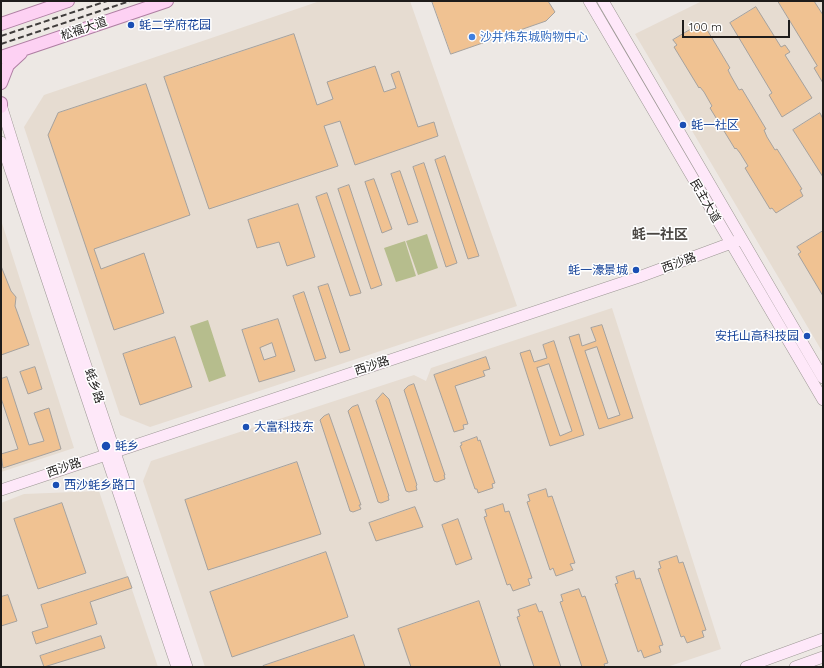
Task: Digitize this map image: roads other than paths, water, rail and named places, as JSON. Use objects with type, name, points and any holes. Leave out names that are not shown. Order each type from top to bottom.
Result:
[{"type":"main road","points":[[1,24],[68,1]]},
{"type":"main road","name":"松福大道","points":[[1,57],[167,1]]},
{"type":"main road","points":[[1,18],[26,15]]},
{"type":"main road","points":[[1,83],[8,65],[19,54],[32,47]]},
{"type":"street","name":"民主大道","points":[[589,1],[730,244],[823,400]]},
{"type":"street","name":"民主大道","points":[[603,1],[823,378]]},
{"type":"street","name":"蚝乡路","points":[[1,105],[111,452],[177,667]]},
{"type":"street","name":"蚝乡路","points":[[1,142],[187,667]]},
{"type":"street","name":"西沙路","points":[[1,490],[111,452],[639,277],[742,240]]},
{"type":"street","points":[[746,667],[823,639]]},
{"type":"street","points":[[794,667],[823,657]]},
{"type":"railway","points":[[1,36],[107,1]]},
{"type":"railway","points":[[1,44],[130,1]]},
{"type":"place","name":"蚝二学府花园","points":[[131,25]]},
{"type":"place","name":"沙井炜东城购物中心","points":[[472,37]]},
{"type":"place","name":"蚝一社区","points":[[683,125]]},
{"type":"place","name":"蚝一濠景城","points":[[636,270]]},
{"type":"place","name":"安托山高科技园","points":[[807,336]]},
{"type":"place","name":"大富科技东","points":[[246,427]]},
{"type":"place","name":"蚝乡","points":[[106,446]]},
{"type":"place","name":"西沙蚝乡路口","points":[[56,485]]},
{"type":"district","name":"蚝一社区","points":[[660,235]]}]
